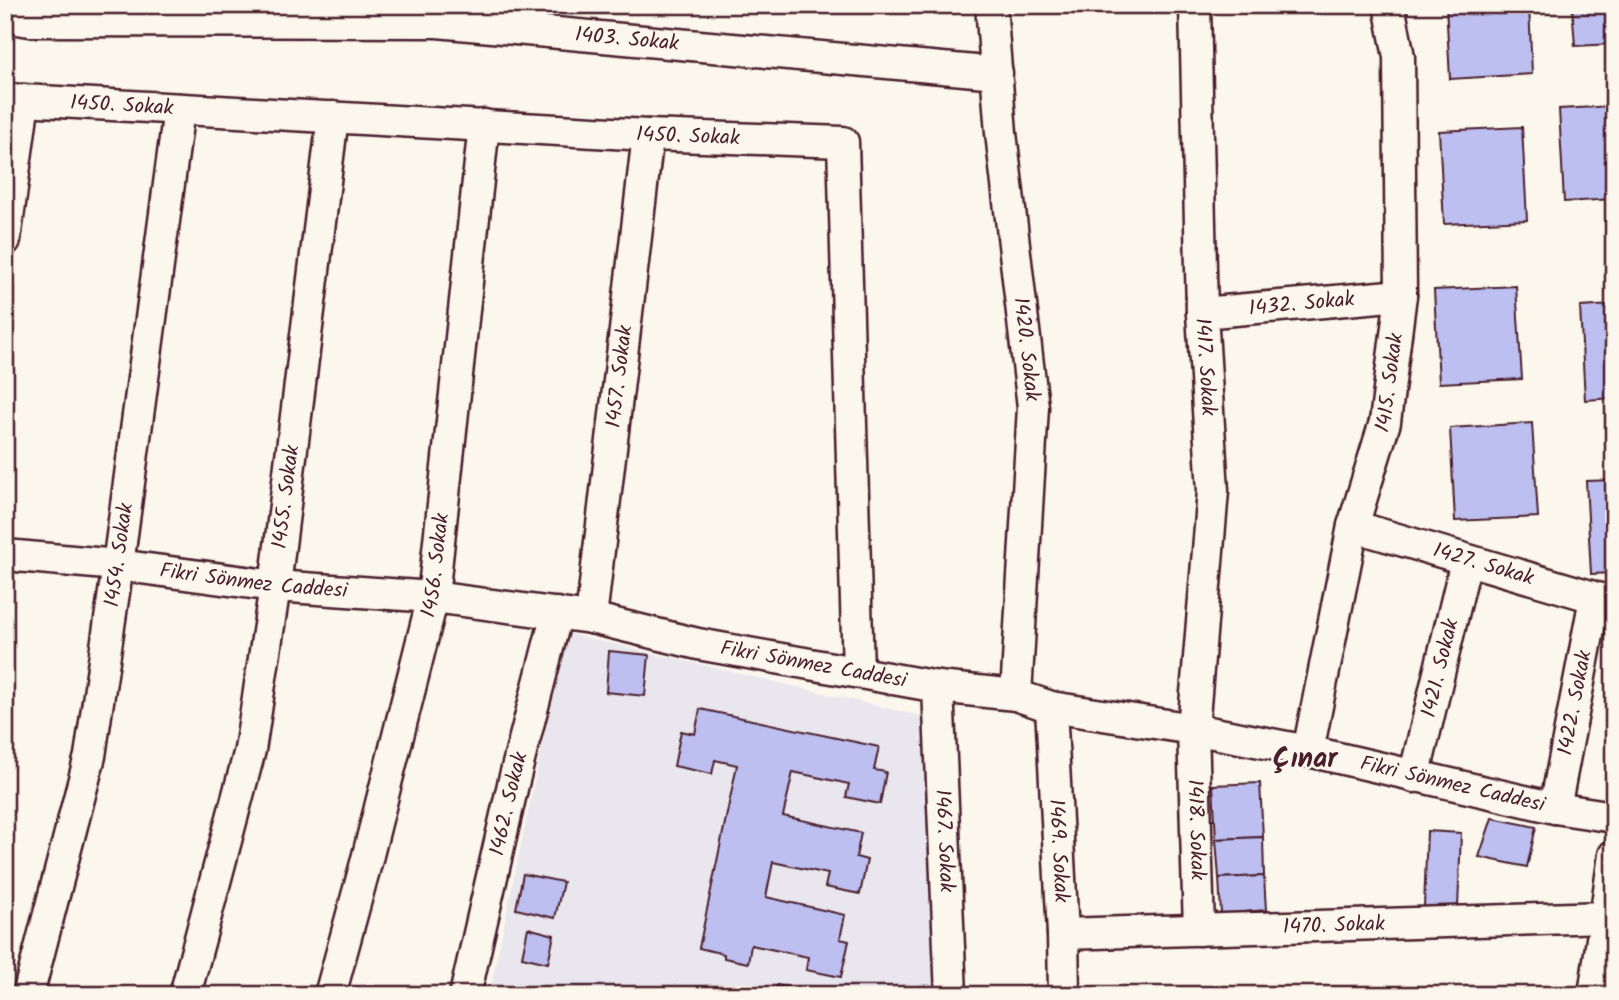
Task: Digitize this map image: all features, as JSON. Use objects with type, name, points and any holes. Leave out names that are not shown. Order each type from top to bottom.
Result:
[{"type":"street","name":"1420. Sokak","points":[[991,5],[1001,133],[1033,407],[1016,695]]},
{"type":"street","name":"1417. Sokak","points":[[1193,729],[1213,491],[1202,313],[1195,5]]},
{"type":"street","name":"1415. Sokak","points":[[1308,751],[1353,526],[1385,422],[1401,295],[1399,57],[1389,5]]},
{"type":"street","name":"1403. Sokak","points":[[22,14],[437,22],[997,74]]},
{"type":"street","name":"1450. Sokak","points":[[15,99],[648,135],[843,142],[858,672]]},
{"type":"street","points":[[5,240],[15,99]]},
{"type":"street","name":"1454. Sokak","points":[[28,995],[90,756],[179,109]]},
{"type":"street","name":"1455. Sokak","points":[[185,995],[250,750],[275,586],[333,117]]},
{"type":"street","name":"1456. Sokak","points":[[330,995],[370,850],[433,597],[484,125]]},
{"type":"street","name":"1457. Sokak","points":[[591,618],[648,135]]},
{"type":"street","name":"1432. Sokak","points":[[1202,313],[1401,295]]},
{"type":"street","name":"1427. Sokak","points":[[1353,526],[1604,601]]},
{"type":"street","name":"Fikri Sönmez Caddesi","points":[[5,555],[118,565],[275,586],[433,597],[591,618],[698,644],[938,687],[1016,695],[1051,707],[1193,729],[1308,751],[1555,808],[1614,817]]},
{"type":"street","name":"1421. Sokak","points":[[1414,777],[1466,561]]},
{"type":"street","name":"1422. Sokak","points":[[1555,808],[1604,601]]},
{"type":"street","name":"1462. Sokak","points":[[465,995],[514,780],[556,613]]},
{"type":"street","name":"1467. Sokak","points":[[938,687],[951,995]]},
{"type":"street","name":"1469. Sokak","points":[[1051,707],[1064,995]]},
{"type":"street","name":"1418. Sokak","points":[[1193,729],[1199,930]]},
{"type":"street","points":[[1594,995],[1614,855]]},
{"type":"street","name":"1470. Sokak","points":[[1063,934],[1605,917]]},
{"type":"shaded area","points":[[566,633],[929,718],[938,995],[489,995]]},
{"type":"building","points":[[1446,5],[1529,5],[1532,74],[1450,79]]},
{"type":"building","points":[[1572,5],[1614,5],[1614,44],[1575,46]]},
{"type":"building","points":[[1614,106],[1614,199],[1564,202],[1559,109]]},
{"type":"building","points":[[1522,127],[1527,220],[1444,224],[1439,131]]},
{"type":"building","points":[[1516,286],[1522,379],[1439,383],[1434,290]]},
{"type":"building","points":[[1614,305],[1614,398],[1585,400],[1580,307]]},
{"type":"building","points":[[1532,423],[1538,517],[1455,521],[1450,428]]},
{"type":"building","points":[[1614,480],[1614,573],[1591,574],[1586,481]]},
{"type":"building","points":[[609,651],[649,655],[645,696],[606,692]]},
{"type":"building","points":[[700,709],[879,747],[874,770],[886,772],[880,804],[846,797],[849,784],[793,772],[783,816],[861,833],[856,857],[867,860],[860,894],[825,887],[828,874],[773,862],[766,897],[845,915],[840,939],[849,941],[841,977],[806,970],[808,957],[751,945],[748,963],[724,958],[724,954],[699,948],[737,765],[715,760],[712,774],[674,766],[681,731],[695,734]]},
{"type":"building","points":[[1260,783],[1263,837],[1216,839],[1213,785]]},
{"type":"building","points":[[1492,818],[1536,827],[1527,867],[1479,857]]},
{"type":"building","points":[[1427,831],[1461,833],[1458,908],[1424,907]]},
{"type":"building","points":[[1263,837],[1264,876],[1219,878],[1216,839]]},
{"type":"building","points":[[523,874],[563,882],[555,918],[516,909]]},
{"type":"building","points":[[1264,876],[1266,910],[1221,914],[1219,878]]},
{"type":"building","points":[[528,928],[554,935],[548,963],[522,957]]},
{"type":"building","points":[[777,985],[818,995],[775,995]]},
{"type":"district","name":"Çınar","points":[[1305,759]]}]
